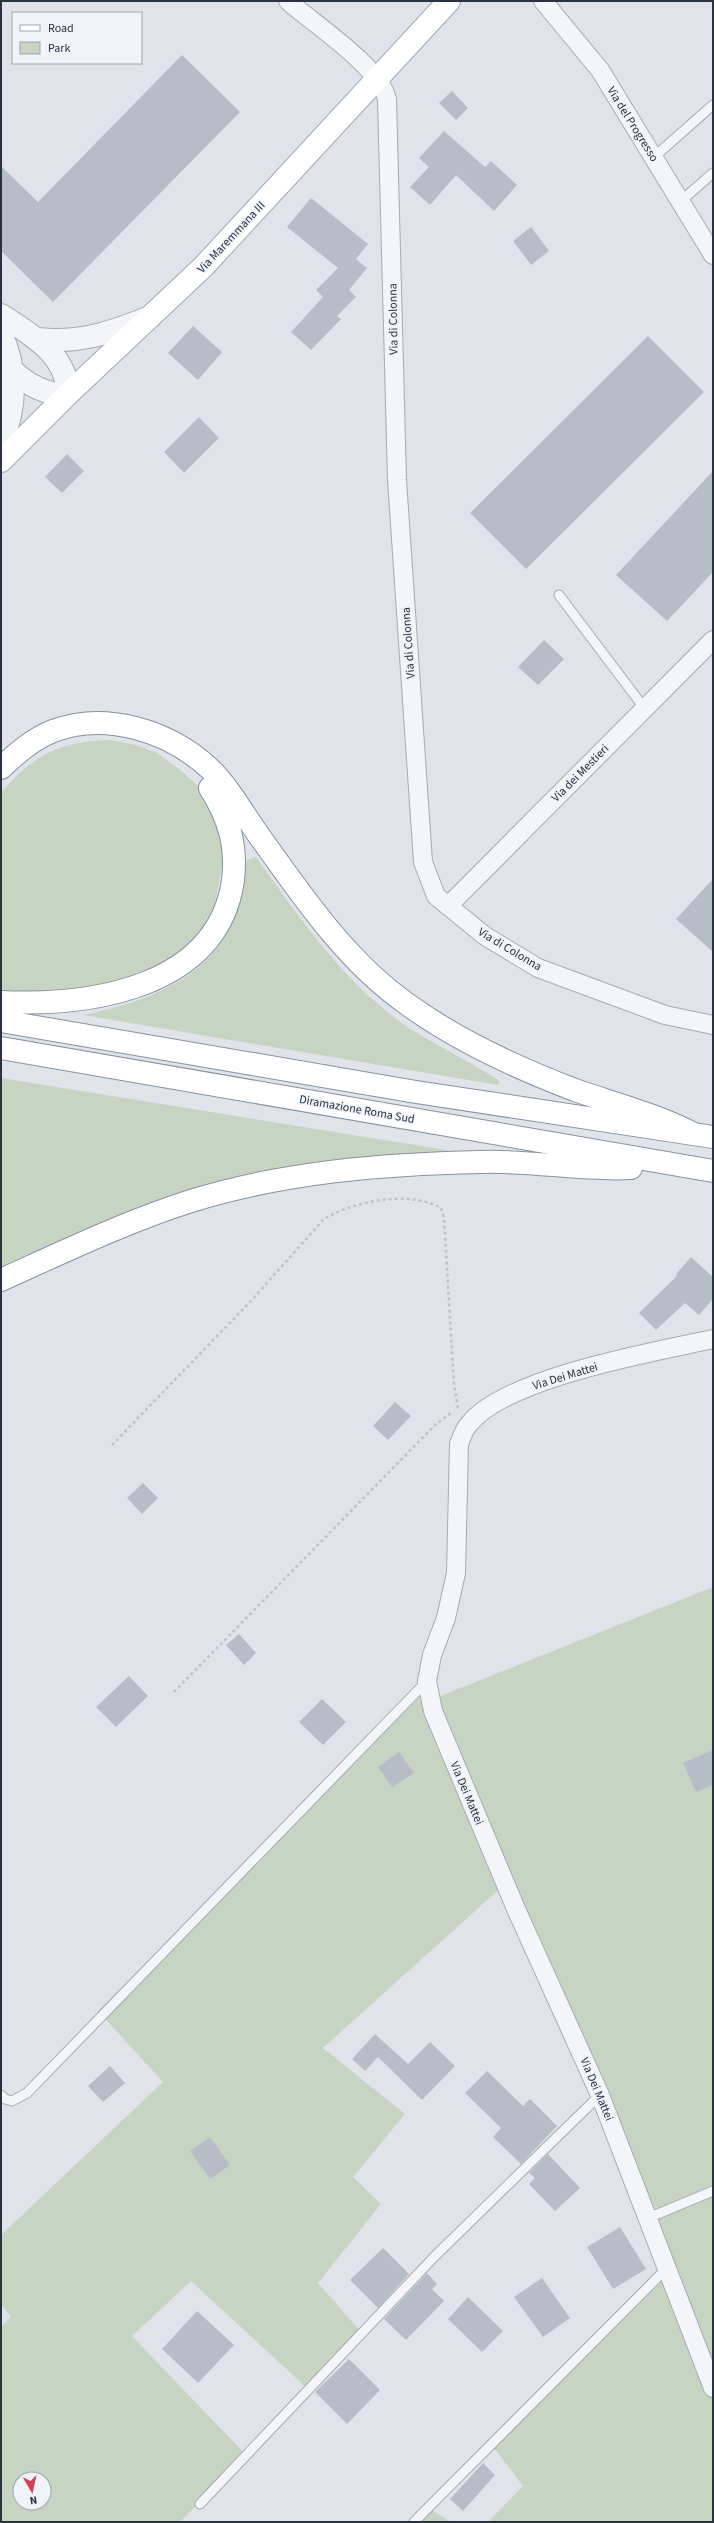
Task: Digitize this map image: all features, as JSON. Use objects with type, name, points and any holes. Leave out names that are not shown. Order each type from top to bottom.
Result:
[{"type":"main road","name":"Via Maremmana III","points":[[1,461],[67,395],[151,317],[227,242],[449,1]]},
{"type":"main road","points":[[1,768],[36,740],[54,731],[79,724],[105,723],[130,726],[165,739],[208,767],[220,781],[307,903],[366,971],[407,1004],[449,1031],[529,1071],[576,1090],[647,1113],[702,1135]]},
{"type":"main road","points":[[1,1002],[69,1002],[116,994],[151,982],[165,974],[196,951],[206,940],[223,913],[229,897],[234,852],[225,814],[192,756]]},
{"type":"main road","points":[[1,1021],[416,1092],[702,1135]]},
{"type":"main road","name":"Diramazione Roma Sud","points":[[1,1048],[713,1171]]},
{"type":"main road","points":[[1,1280],[114,1230],[166,1209],[220,1193],[301,1176],[374,1168],[483,1162],[625,1168],[668,1164]]},
{"type":"street","points":[[288,1],[378,79]]},
{"type":"street","name":"Via del Progresso","points":[[543,1],[600,70],[713,255]]},
{"type":"street","name":"Via di Colonna","points":[[378,79],[386,94],[388,106],[397,480],[423,862],[436,896],[485,936],[538,968],[665,1015],[713,1024]]},
{"type":"street","points":[[1,315],[38,339],[62,367],[68,381],[67,395],[36,388],[22,380],[12,370]]},
{"type":"street","points":[[38,339],[61,342],[92,337],[151,317]]},
{"type":"street","points":[[1,334],[12,370],[13,397],[8,427],[1,442]]},
{"type":"street","name":"Via dei Mestieri","points":[[448,906],[713,640]]},
{"type":"street","name":"Via Dei Mattei","points":[[713,1339],[646,1354],[548,1379],[505,1397],[470,1422],[463,1432],[459,1444],[456,1573],[446,1618],[432,1655],[427,1681],[433,1711],[516,1909],[600,2095],[713,2388]]},
{"type":"lane","points":[[654,157],[713,105]]},
{"type":"lane","points":[[681,201],[713,173]]},
{"type":"lane","points":[[559,595],[645,708]]},
{"type":"lane","points":[[1,2095],[5,2099],[12,2101],[26,2093],[427,1681]]},
{"type":"lane","points":[[200,2504],[434,2257],[600,2095]]},
{"type":"lane","points":[[648,2218],[713,2191]]},
{"type":"lane","points":[[414,2522],[667,2268]]},
{"type":"path","points":[[112,1445],[250,1302],[324,1219],[338,1211],[364,1203],[408,1199],[431,1202],[441,1208],[444,1218],[454,1384],[457,1408],[470,1422]]},
{"type":"path","points":[[174,1692],[435,1425],[457,1408]]},
{"type":"green space","points":[[110,740],[136,745],[157,753],[179,769],[197,785],[211,808],[219,829],[224,857],[214,907],[200,935],[176,958],[128,985],[1,997],[1,793],[25,769],[49,753],[62,747],[76,744]]},
{"type":"green space","points":[[256,857],[328,953],[369,996],[392,1016],[417,1033],[496,1079],[500,1082],[498,1085],[83,1015],[145,998],[165,989],[200,966],[215,951],[227,933],[237,907],[247,860]]},
{"type":"green space","points":[[1,1078],[446,1150],[449,1153],[333,1164],[1,1271]]},
{"type":"green space","points":[[713,1587],[713,2522],[488,2522],[523,2486],[491,2444],[667,2268],[505,1884],[323,2048],[405,2114],[353,2177],[381,2204],[318,2283],[362,2333],[308,2389],[191,2281],[132,2336],[246,2455],[180,2522],[1,2522],[1,2327],[11,2317],[1,2304],[1,2235],[163,2082],[98,2011],[415,1695],[428,1701]]},
{"type":"green space","points":[[428,2508],[451,2522],[414,2522]]},
{"type":"building","points":[[182,55],[240,112],[53,302],[1,251],[1,166],[38,202]]},
{"type":"building","points":[[452,91],[468,108],[456,120],[439,103]]},
{"type":"building","points":[[444,131],[485,167],[491,161],[517,185],[494,211],[456,175],[430,205],[410,187],[429,167],[419,158]]},
{"type":"building","points":[[311,198],[368,244],[356,259],[367,268],[349,290],[356,297],[337,316],[341,319],[311,350],[291,332],[323,297],[316,290],[338,268],[287,227]]},
{"type":"building","points":[[531,227],[549,251],[531,265],[513,241]]},
{"type":"building","points":[[193,326],[222,352],[198,380],[168,353]]},
{"type":"building","points":[[648,336],[704,392],[526,569],[470,513]]},
{"type":"building","points":[[199,417],[219,438],[184,473],[164,452]]},
{"type":"building","points":[[67,454],[84,471],[62,493],[45,477]]},
{"type":"building","points":[[713,471],[713,572],[667,621],[616,575]]},
{"type":"building","points":[[544,640],[564,659],[538,685],[518,667]]},
{"type":"building","points":[[713,879],[713,952],[676,919]]},
{"type":"building","points":[[691,1257],[713,1277],[713,1299],[699,1315],[685,1303],[656,1330],[639,1313],[677,1276],[676,1274]]},
{"type":"building","points":[[395,1402],[411,1416],[388,1440],[373,1426]]},
{"type":"building","points":[[143,1483],[158,1498],[142,1514],[127,1498]]},
{"type":"building","points":[[239,1634],[256,1653],[244,1665],[226,1645]]},
{"type":"building","points":[[129,1676],[148,1696],[116,1727],[96,1707]]},
{"type":"building","points":[[322,1699],[346,1722],[323,1745],[299,1722]]},
{"type":"building","points":[[713,1750],[713,1785],[696,1792],[683,1763]]},
{"type":"building","points":[[399,1752],[414,1773],[392,1787],[378,1767]]},
{"type":"building","points":[[375,2034],[408,2064],[430,2042],[455,2066],[422,2100],[378,2057],[365,2071],[352,2059]]},
{"type":"building","points":[[110,2066],[125,2083],[103,2102],[88,2086]]},
{"type":"building","points":[[487,2071],[523,2106],[530,2099],[557,2126],[521,2164],[493,2137],[501,2128],[465,2093]]},
{"type":"building","points":[[210,2137],[230,2165],[210,2179],[190,2151]]},
{"type":"building","points":[[548,2154],[580,2188],[555,2211],[529,2184],[535,2178],[529,2173]]},
{"type":"building","points":[[620,2227],[646,2269],[613,2289],[587,2247]]},
{"type":"building","points":[[383,2248],[409,2274],[378,2308],[350,2280]]},
{"type":"building","points":[[427,2273],[437,2284],[432,2289],[444,2301],[406,2340],[384,2319]]},
{"type":"building","points":[[542,2278],[570,2318],[543,2337],[514,2297]]},
{"type":"building","points":[[468,2297],[503,2331],[482,2352],[448,2319]]},
{"type":"building","points":[[197,2311],[234,2345],[198,2383],[162,2349]]},
{"type":"building","points":[[349,2359],[380,2390],[347,2424],[315,2392]]},
{"type":"building","points":[[483,2463],[495,2475],[463,2511],[450,2499]]}]
